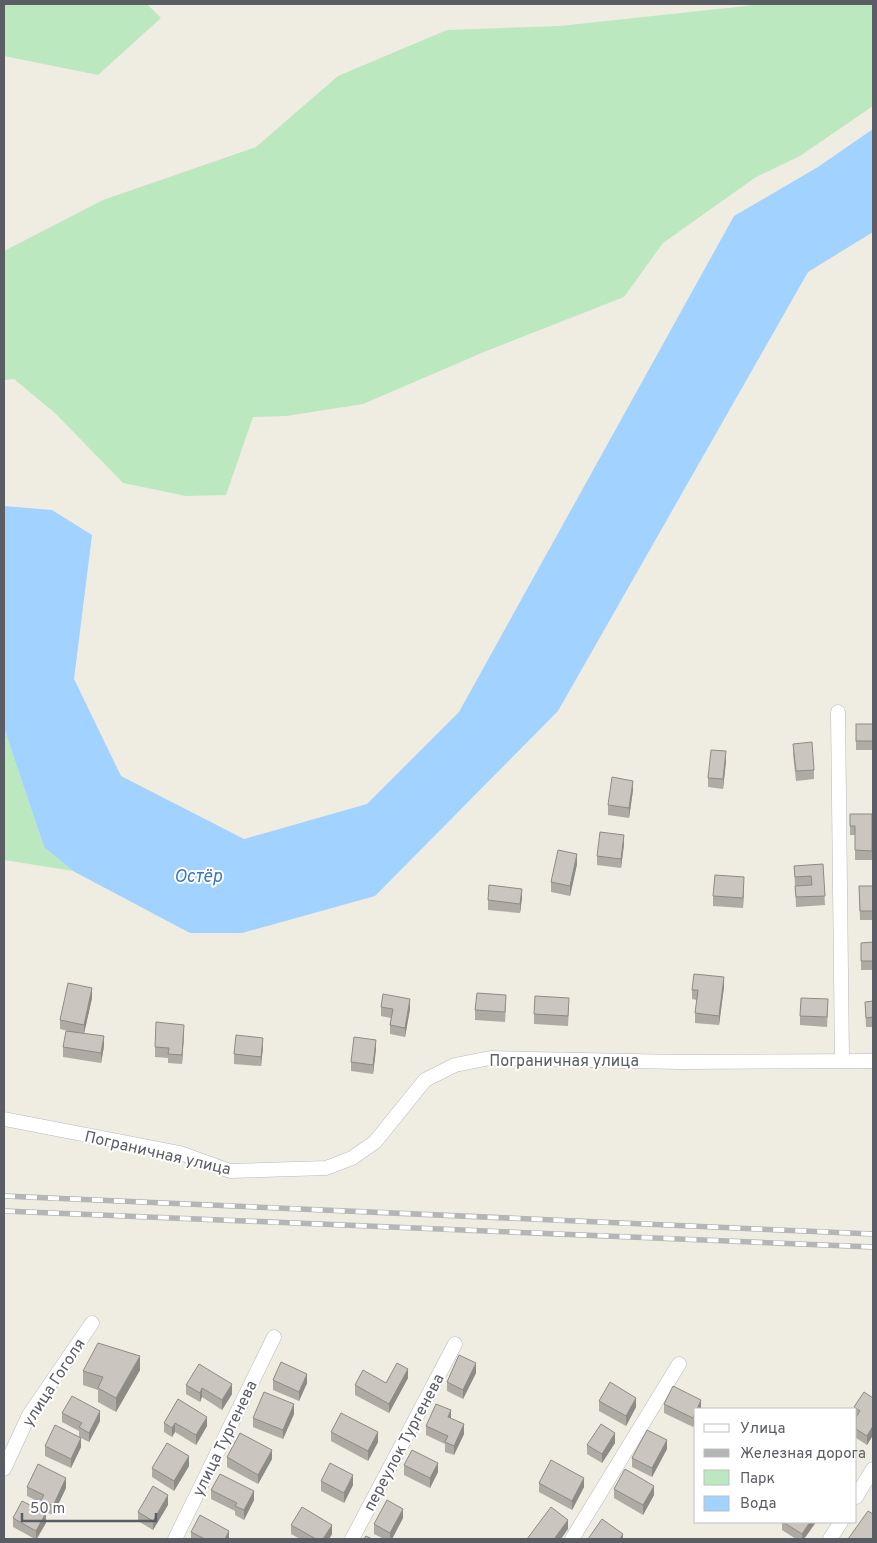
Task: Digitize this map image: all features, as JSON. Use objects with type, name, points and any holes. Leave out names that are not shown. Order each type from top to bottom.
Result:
[{"type":"street","points":[[838,712],[842,1060]]},
{"type":"street","name":"Пограничная улица","points":[[4,1119],[180,1153],[230,1170],[326,1168],[352,1158],[375,1142],[425,1080],[455,1065],[464,1063],[490,1058],[681,1062],[873,1061]]},
{"type":"street","name":"улица Гоголя","points":[[4,1469],[29,1415],[92,1323]]},
{"type":"street","name":"улица Тургенева","points":[[175,1539],[274,1337]]},
{"type":"street","name":"переулок Тургенева","points":[[352,1539],[455,1344]]},
{"type":"street","points":[[572,1539],[679,1364]]},
{"type":"street","points":[[857,1495],[873,1469]]},
{"type":"street","points":[[830,1539],[840,1523]]},
{"type":"green space","points":[[4,4],[147,4],[161,18],[98,75],[4,56]]},
{"type":"green space","points":[[764,4],[873,4],[873,106],[800,156],[756,177],[663,243],[624,297],[484,352],[363,404],[286,416],[253,417],[226,495],[186,496],[123,483],[56,414],[14,379],[4,380],[4,251],[103,200],[256,147],[338,76],[447,30],[560,26]]},
{"type":"green space","points":[[4,728],[44,847],[73,871],[4,860]]},
{"type":"water","name":"Остёр","points":[[873,129],[873,232],[808,272],[558,711],[375,896],[242,933],[190,933],[73,871],[44,847],[4,728],[4,506],[52,510],[92,535],[74,679],[121,776],[244,839],[367,804],[459,712],[734,216],[818,167]]},
{"type":"building","points":[[856,724],[873,724],[873,741],[856,741]]},
{"type":"building","points":[[812,742],[814,770],[796,771],[793,744]]},
{"type":"building","points":[[711,750],[726,751],[723,779],[708,778]]},
{"type":"building","points":[[612,777],[633,781],[629,808],[608,805]]},
{"type":"building","points":[[850,814],[872,814],[872,851],[855,850],[855,826],[850,826]]},
{"type":"building","points":[[600,832],[624,835],[621,859],[597,856]]},
{"type":"building","points":[[558,850],[577,854],[570,886],[551,882]]},
{"type":"building","points":[[823,864],[825,896],[796,897],[795,886],[812,885],[811,876],[795,877],[794,866]]},
{"type":"building","points":[[715,875],[744,877],[743,898],[713,896]]},
{"type":"building","points":[[489,885],[522,889],[520,904],[488,900]]},
{"type":"building","points":[[859,886],[873,886],[873,911],[860,911]]},
{"type":"building","points":[[873,942],[873,961],[861,961],[861,943]]},
{"type":"building","points":[[694,974],[724,977],[719,1016],[695,1013],[698,990],[692,990]]},
{"type":"building","points":[[68,983],[92,988],[84,1025],[60,1020]]},
{"type":"building","points":[[477,993],[506,995],[505,1012],[475,1010]]},
{"type":"building","points":[[383,994],[410,999],[405,1028],[390,1025],[393,1009],[381,1007]]},
{"type":"building","points":[[535,996],[569,998],[568,1016],[534,1014]]},
{"type":"building","points":[[801,998],[828,999],[827,1017],[800,1016]]},
{"type":"building","points":[[873,1001],[873,1017],[866,1018],[865,1002]]},
{"type":"building","points":[[156,1022],[184,1025],[182,1055],[168,1054],[169,1048],[155,1047]]},
{"type":"building","points":[[66,1031],[104,1036],[101,1053],[63,1047]]},
{"type":"building","points":[[236,1035],[263,1038],[261,1057],[234,1054]]},
{"type":"building","points":[[354,1037],[376,1040],[373,1065],[351,1062]]},
{"type":"building","points":[[98,1343],[140,1356],[116,1398],[98,1388],[103,1377],[83,1371]]},
{"type":"building","points":[[459,1355],[476,1363],[463,1390],[447,1382]]},
{"type":"building","points":[[281,1362],[307,1374],[299,1392],[273,1380]]},
{"type":"building","points":[[397,1363],[408,1369],[389,1404],[355,1385],[363,1370],[386,1383]]},
{"type":"building","points":[[199,1364],[232,1384],[222,1400],[202,1388],[200,1393],[186,1385]]},
{"type":"building","points":[[610,1382],[636,1398],[626,1416],[599,1401]]},
{"type":"building","points":[[673,1386],[701,1400],[697,1408],[694,1408],[693,1418],[664,1404]]},
{"type":"building","points":[[264,1392],[294,1404],[283,1430],[253,1418]]},
{"type":"building","points":[[864,1392],[873,1398],[873,1426],[867,1436],[857,1430],[857,1416],[860,1411],[854,1407]]},
{"type":"building","points":[[72,1396],[100,1411],[89,1433],[79,1427],[82,1423],[62,1413]]},
{"type":"building","points":[[178,1399],[207,1417],[196,1435],[175,1423],[172,1428],[164,1423]]},
{"type":"building","points":[[436,1404],[451,1410],[448,1417],[464,1424],[454,1446],[445,1442],[448,1436],[426,1426]]},
{"type":"building","points":[[341,1413],[378,1432],[368,1451],[331,1432]]},
{"type":"building","points":[[601,1424],[615,1433],[602,1454],[587,1445]]},
{"type":"building","points":[[55,1425],[81,1438],[71,1459],[45,1446]]},
{"type":"building","points":[[647,1430],[667,1440],[652,1468],[632,1458]]},
{"type":"building","points":[[240,1433],[272,1450],[258,1475],[227,1457]]},
{"type":"building","points":[[167,1443],[189,1456],[174,1481],[152,1468]]},
{"type":"building","points":[[412,1450],[438,1463],[430,1478],[404,1465]]},
{"type":"building","points":[[551,1460],[584,1478],[572,1501],[539,1483]]},
{"type":"building","points":[[330,1463],[353,1475],[344,1493],[321,1481]]},
{"type":"building","points":[[38,1464],[66,1478],[53,1506],[41,1500],[44,1495],[27,1487]]},
{"type":"building","points":[[625,1469],[654,1486],[643,1505],[614,1489]]},
{"type":"building","points":[[220,1474],[254,1491],[244,1510],[235,1506],[237,1503],[211,1490]]},
{"type":"building","points":[[153,1486],[168,1495],[153,1521],[138,1512]]},
{"type":"building","points":[[387,1500],[403,1509],[390,1533],[374,1524]]},
{"type":"building","points":[[22,1501],[46,1513],[36,1531],[13,1518]]},
{"type":"building","points":[[302,1507],[332,1525],[323,1539],[316,1539],[291,1525]]},
{"type":"building","points":[[551,1507],[568,1520],[554,1539],[527,1539]]},
{"type":"building","points":[[868,1511],[873,1514],[873,1539],[848,1539]]},
{"type":"building","points":[[200,1515],[229,1531],[225,1539],[205,1539],[191,1532]]},
{"type":"building","points":[[602,1519],[623,1534],[620,1539],[588,1539]]},
{"type":"building","points":[[785,1523],[809,1523],[802,1534]]},
{"type":"railway","points":[[4,1196],[873,1234]]},
{"type":"railway","points":[[4,1211],[873,1247]]}]
